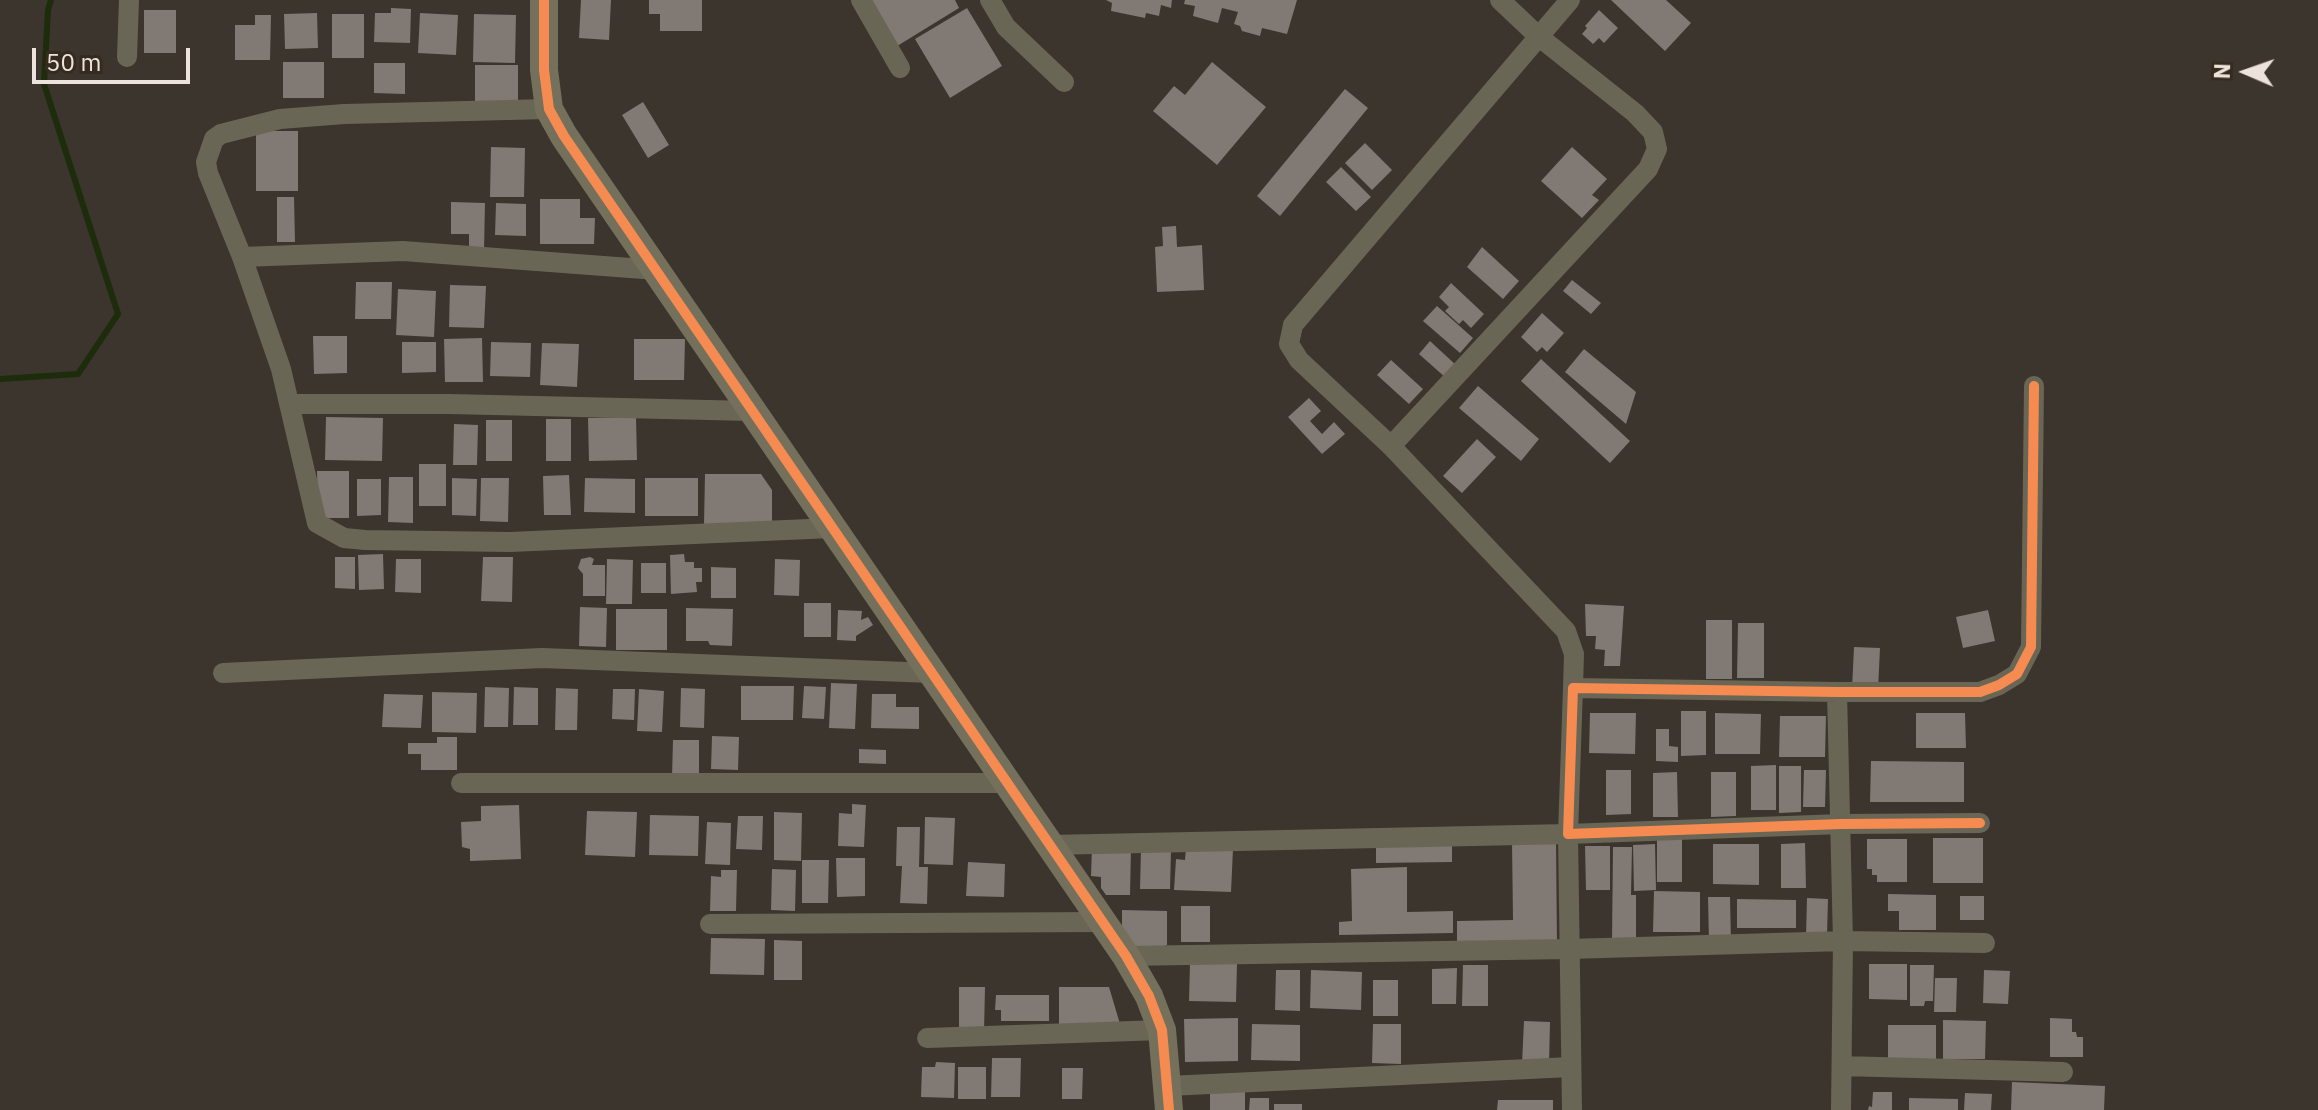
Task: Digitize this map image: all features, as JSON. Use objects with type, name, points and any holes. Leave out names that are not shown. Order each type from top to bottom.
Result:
[{"type":"street","points":[[127,57],[129,0]]},
{"type":"street","points":[[544,0],[544,70],[549,109],[564,136],[1126,956],[1149,996],[1162,1030],[1168,1098],[1571,1067]]},
{"type":"street","points":[[861,0],[900,68]]},
{"type":"street","points":[[990,0],[1006,27],[1064,82]]},
{"type":"street","points":[[1391,446],[1648,169],[1657,149],[1653,132],[1635,113],[1538,36],[1500,0]]},
{"type":"street","points":[[1570,0],[1293,325],[1289,344],[1299,360],[1391,446],[1566,631],[1574,654],[1568,834],[1572,1110]]},
{"type":"street","points":[[549,109],[344,114],[280,119],[221,134],[214,139],[206,162],[208,173],[242,257],[281,369],[317,523],[344,538],[510,542],[832,528]]},
{"type":"street","points":[[242,257],[403,251],[657,270]]},
{"type":"street","points":[[1573,688],[1980,692],[2017,674],[2031,647],[2034,386]]},
{"type":"street","points":[[289,404],[465,404],[752,411]]},
{"type":"street","points":[[223,673],[542,658],[932,673]]},
{"type":"street","points":[[1837,692],[1843,941],[1841,1110]]},
{"type":"street","points":[[461,783],[1007,783]]},
{"type":"street","points":[[1049,845],[1980,823]]},
{"type":"street","points":[[710,924],[1102,922]]},
{"type":"street","points":[[1126,956],[1843,941],[1985,943]]},
{"type":"street","points":[[927,1038],[1162,1030]]},
{"type":"street","points":[[1842,1066],[2063,1072]]},
{"type":"building","points":[[581,0],[611,0],[609,40],[579,38]]},
{"type":"building","points":[[649,0],[702,0],[702,31],[660,31],[660,14],[649,14]]},
{"type":"building","points":[[865,0],[955,0],[959,8],[894,48]]},
{"type":"building","points":[[1106,0],[1172,0],[1171,8],[1161,5],[1159,16],[1146,13],[1145,18],[1111,11],[1112,3]]},
{"type":"building","points":[[1185,0],[1297,0],[1287,34],[1262,28],[1260,36],[1242,31],[1240,26],[1234,24],[1238,12],[1222,8],[1218,23],[1193,16],[1195,6],[1184,4]]},
{"type":"building","points":[[1611,0],[1666,0],[1691,23],[1665,51]]},
{"type":"building","points":[[391,8],[411,9],[410,43],[374,42],[375,13],[391,13]]},
{"type":"building","points":[[967,8],[1002,66],[950,98],[915,39]]},
{"type":"building","points":[[144,10],[176,10],[176,53],[144,53]]},
{"type":"building","points":[[1599,10],[1618,28],[1604,43],[1599,38],[1593,44],[1582,34]]},
{"type":"building","points":[[317,13],[318,48],[285,49],[284,14]]},
{"type":"building","points":[[420,13],[458,15],[456,55],[418,53]]},
{"type":"building","points":[[332,14],[364,14],[364,58],[332,58]]},
{"type":"building","points":[[474,14],[516,15],[515,63],[473,62]]},
{"type":"building","points":[[255,15],[271,15],[270,60],[235,60],[235,25],[255,25]]},
{"type":"building","points":[[283,62],[324,62],[324,98],[283,98]]},
{"type":"building","points":[[1212,62],[1266,107],[1217,165],[1153,111],[1174,86],[1185,95]]},
{"type":"building","points":[[374,63],[405,63],[405,94],[374,93]]},
{"type":"building","points":[[475,65],[518,65],[518,109],[475,109]]},
{"type":"building","points":[[1345,89],[1368,108],[1280,216],[1257,196]]},
{"type":"building","points":[[643,102],[669,145],[648,158],[622,115]]},
{"type":"building","points":[[256,131],[298,131],[298,191],[256,191]]},
{"type":"building","points":[[1365,143],[1392,170],[1372,190],[1345,163]]},
{"type":"building","points":[[491,147],[525,148],[524,197],[490,197]]},
{"type":"building","points":[[1572,147],[1607,179],[1592,195],[1599,200],[1582,218],[1541,181]]},
{"type":"building","points":[[1341,167],[1371,197],[1356,211],[1326,182]]},
{"type":"building","points":[[277,197],[294,197],[295,242],[277,242]]},
{"type":"building","points":[[540,199],[580,199],[580,218],[595,218],[594,244],[540,244]]},
{"type":"building","points":[[451,202],[485,203],[484,251],[469,251],[469,234],[451,234]]},
{"type":"building","points":[[496,203],[526,204],[526,236],[495,235]]},
{"type":"building","points":[[1176,226],[1177,247],[1202,245],[1204,290],[1157,292],[1155,247],[1163,246],[1162,227]]},
{"type":"building","points":[[1482,247],[1519,281],[1503,299],[1467,267]]},
{"type":"building","points":[[1572,280],[1601,303],[1591,314],[1563,291]]},
{"type":"building","points":[[356,282],[392,282],[391,319],[355,319]]},
{"type":"building","points":[[1451,283],[1484,314],[1471,328],[1463,320],[1459,324],[1445,311],[1449,307],[1439,297]]},
{"type":"building","points":[[450,285],[486,286],[484,328],[449,327]]},
{"type":"building","points":[[398,289],[436,291],[434,337],[396,335]]},
{"type":"building","points":[[1437,306],[1473,338],[1460,353],[1423,321]]},
{"type":"building","points":[[1542,313],[1564,333],[1547,352],[1542,347],[1537,352],[1521,337]]},
{"type":"building","points":[[313,336],[347,336],[347,373],[314,374]]},
{"type":"building","points":[[482,338],[483,382],[445,382],[444,339]]},
{"type":"building","points":[[634,339],[685,339],[684,380],[634,380]]},
{"type":"building","points":[[1430,341],[1457,366],[1446,378],[1419,354]]},
{"type":"building","points":[[402,342],[436,342],[436,372],[402,373]]},
{"type":"building","points":[[491,342],[531,343],[530,377],[490,376]]},
{"type":"building","points":[[542,343],[579,344],[577,387],[540,385]]},
{"type":"building","points":[[1584,349],[1636,392],[1626,424],[1565,372]]},
{"type":"building","points":[[1541,359],[1630,441],[1610,463],[1521,381]]},
{"type":"building","points":[[1391,360],[1423,389],[1409,404],[1377,375]]},
{"type":"building","points":[[1478,386],[1539,439],[1521,461],[1459,408]]},
{"type":"building","points":[[1309,398],[1321,411],[1310,421],[1322,434],[1334,422],[1345,434],[1322,454],[1288,417]]},
{"type":"building","points":[[326,417],[383,418],[382,461],[325,460]]},
{"type":"building","points":[[636,417],[637,460],[589,461],[588,418]]},
{"type":"building","points":[[546,419],[571,419],[571,461],[546,461]]},
{"type":"building","points":[[486,420],[512,420],[512,461],[486,461]]},
{"type":"building","points":[[454,424],[478,425],[477,465],[453,465]]},
{"type":"building","points":[[1477,439],[1496,457],[1462,493],[1443,476]]},
{"type":"building","points":[[419,464],[446,464],[446,506],[419,506]]},
{"type":"building","points":[[317,471],[349,471],[349,518],[318,518]]},
{"type":"building","points":[[705,474],[761,474],[772,490],[772,524],[704,524]]},
{"type":"building","points":[[569,475],[571,515],[544,515],[543,476]]},
{"type":"building","points":[[389,477],[413,477],[413,523],[388,522]]},
{"type":"building","points":[[452,478],[477,479],[476,516],[452,515]]},
{"type":"building","points":[[481,478],[509,478],[508,522],[480,521]]},
{"type":"building","points":[[585,478],[635,479],[635,513],[584,512]]},
{"type":"building","points":[[645,478],[698,478],[698,516],[645,516]]},
{"type":"building","points":[[357,479],[381,479],[381,515],[357,516]]},
{"type":"building","points":[[383,554],[384,589],[359,590],[358,555]]},
{"type":"building","points":[[684,554],[685,562],[694,562],[694,568],[702,568],[702,582],[696,582],[697,592],[671,594],[670,555]]},
{"type":"building","points":[[335,557],[355,557],[355,589],[335,588]]},
{"type":"building","points":[[483,557],[513,557],[512,602],[481,601]]},
{"type":"building","points":[[396,559],[421,559],[421,593],[395,592]]},
{"type":"building","points":[[581,559],[594,559],[592,565],[605,565],[605,596],[583,596],[583,574],[578,568]]},
{"type":"building","points":[[607,559],[633,560],[632,604],[606,604]]},
{"type":"building","points":[[775,559],[800,560],[799,596],[774,595]]},
{"type":"building","points":[[641,563],[666,563],[666,593],[641,593]]},
{"type":"building","points":[[711,567],[736,568],[736,598],[711,598]]},
{"type":"building","points":[[804,603],[831,603],[831,637],[804,637]]},
{"type":"building","points":[[1585,604],[1624,606],[1620,666],[1604,666],[1605,650],[1595,649],[1596,636],[1586,636]]},
{"type":"building","points":[[580,607],[607,608],[606,647],[579,646]]},
{"type":"building","points":[[686,608],[733,609],[732,646],[686,641]]},
{"type":"building","points":[[616,609],[667,609],[667,650],[616,650]]},
{"type":"building","points":[[838,610],[862,611],[861,620],[868,617],[873,625],[856,636],[856,641],[837,640]]},
{"type":"building","points":[[1988,610],[1995,641],[1963,648],[1956,617]]},
{"type":"building","points":[[1706,620],[1732,620],[1732,679],[1706,679]]},
{"type":"building","points":[[1738,623],[1764,623],[1764,678],[1737,678]]},
{"type":"building","points":[[1854,647],[1880,648],[1878,690],[1852,689]]},
{"type":"building","points":[[831,683],[857,684],[855,729],[829,728]]},
{"type":"building","points":[[741,686],[794,686],[793,720],[741,720]]},
{"type":"building","points":[[804,686],[826,687],[824,719],[802,718]]},
{"type":"building","points":[[485,687],[509,688],[508,727],[484,727]]},
{"type":"building","points":[[514,687],[538,688],[538,725],[513,725]]},
{"type":"building","points":[[556,688],[578,689],[577,730],[555,730]]},
{"type":"building","points":[[681,688],[705,689],[704,728],[680,727]]},
{"type":"building","points":[[613,689],[635,689],[634,720],[612,719]]},
{"type":"building","points":[[639,689],[664,691],[662,732],[637,731]]},
{"type":"building","points":[[432,692],[477,693],[476,733],[432,732]]},
{"type":"building","points":[[384,694],[423,695],[421,728],[382,727]]},
{"type":"building","points":[[872,694],[896,694],[896,707],[919,707],[919,729],[871,728]]},
{"type":"building","points":[[1681,711],[1706,711],[1706,755],[1681,756]]},
{"type":"building","points":[[1590,713],[1636,713],[1635,754],[1589,753]]},
{"type":"building","points":[[1715,713],[1761,714],[1760,754],[1715,754]]},
{"type":"building","points":[[1916,713],[1965,713],[1966,748],[1916,748]]},
{"type":"building","points":[[1780,716],[1826,716],[1825,757],[1779,757]]},
{"type":"building","points":[[1656,729],[1669,729],[1669,746],[1678,747],[1678,762],[1656,761]]},
{"type":"building","points":[[712,736],[739,737],[738,770],[711,769]]},
{"type":"building","points":[[437,737],[457,737],[457,770],[421,770],[421,754],[408,754],[408,743],[437,743]]},
{"type":"building","points":[[673,740],[699,740],[699,777],[672,777]]},
{"type":"building","points":[[859,749],[886,750],[886,764],[859,763]]},
{"type":"building","points":[[1871,761],[1964,762],[1964,802],[1870,802]]},
{"type":"building","points":[[1776,765],[1776,810],[1751,810],[1751,766]]},
{"type":"building","points":[[1779,766],[1801,766],[1801,812],[1779,813]]},
{"type":"building","points":[[1606,770],[1631,770],[1631,814],[1606,815]]},
{"type":"building","points":[[1804,770],[1826,770],[1825,807],[1803,807]]},
{"type":"building","points":[[1677,772],[1678,817],[1653,817],[1653,773]]},
{"type":"building","points":[[1711,772],[1736,772],[1736,816],[1711,817]]},
{"type":"building","points":[[852,804],[866,805],[864,847],[838,846],[839,813],[852,814]]},
{"type":"building","points":[[519,805],[521,859],[470,861],[470,849],[462,847],[461,822],[481,821],[481,806]]},
{"type":"building","points":[[587,811],[637,812],[635,857],[585,855]]},
{"type":"building","points":[[774,812],[802,813],[801,861],[774,860]]},
{"type":"building","points":[[650,815],[699,816],[698,856],[649,855]]},
{"type":"building","points":[[738,816],[763,816],[762,850],[736,849]]},
{"type":"building","points":[[925,817],[955,818],[953,865],[924,864]]},
{"type":"building","points":[[707,822],[731,823],[730,865],[705,864]]},
{"type":"building","points":[[897,827],[920,827],[919,867],[928,867],[927,904],[900,903],[902,866],[896,866]]},
{"type":"building","points":[[1657,838],[1682,838],[1682,882],[1657,882]]},
{"type":"building","points":[[1933,838],[1983,838],[1983,883],[1933,883]]},
{"type":"building","points":[[1867,839],[1907,839],[1907,882],[1877,882],[1877,875],[1872,875],[1872,869],[1867,869]]},
{"type":"building","points":[[1556,841],[1557,946],[1457,947],[1457,921],[1513,920],[1512,842]]},
{"type":"building","points":[[1452,842],[1452,862],[1376,863],[1376,843]]},
{"type":"building","points":[[1805,843],[1806,888],[1781,888],[1781,844]]},
{"type":"building","points":[[1655,844],[1656,890],[1634,891],[1633,845]]},
{"type":"building","points":[[1713,844],[1759,844],[1759,885],[1713,884]]},
{"type":"building","points":[[1585,846],[1610,846],[1610,890],[1586,890]]},
{"type":"building","points":[[1092,847],[1131,848],[1130,895],[1106,895],[1101,888],[1101,877],[1091,876]]},
{"type":"building","points":[[1186,847],[1233,849],[1231,892],[1174,890],[1176,859],[1185,860]]},
{"type":"building","points":[[1613,847],[1632,847],[1631,895],[1636,895],[1636,940],[1612,940]]},
{"type":"building","points":[[1141,849],[1171,850],[1170,889],[1140,889]]},
{"type":"building","points":[[836,858],[865,858],[865,896],[837,897]]},
{"type":"building","points":[[802,860],[829,860],[828,903],[802,903]]},
{"type":"building","points":[[968,862],[1005,864],[1004,897],[966,896]]},
{"type":"building","points":[[1407,867],[1407,912],[1453,911],[1453,933],[1339,935],[1339,922],[1352,921],[1351,869]]},
{"type":"building","points":[[772,869],[796,870],[795,911],[771,910]]},
{"type":"building","points":[[721,870],[737,870],[736,911],[710,911],[711,876],[721,877]]},
{"type":"building","points":[[1654,891],[1700,892],[1700,932],[1653,932]]},
{"type":"building","points":[[1888,894],[1936,895],[1936,930],[1899,930],[1899,911],[1888,911]]},
{"type":"building","points":[[1960,896],[1984,896],[1984,920],[1960,920]]},
{"type":"building","points":[[1708,897],[1730,897],[1731,943],[1709,943]]},
{"type":"building","points":[[1807,898],[1828,899],[1827,936],[1806,936]]},
{"type":"building","points":[[1737,899],[1796,900],[1796,928],[1737,928]]},
{"type":"building","points":[[1181,906],[1210,906],[1210,942],[1181,942]]},
{"type":"building","points":[[1122,910],[1167,911],[1167,945],[1150,951],[1133,947],[1122,929]]},
{"type":"building","points":[[711,938],[765,939],[764,975],[710,974]]},
{"type":"building","points":[[774,940],[802,941],[802,980],[774,980]]},
{"type":"building","points":[[1190,963],[1237,964],[1236,1002],[1189,1001]]},
{"type":"building","points":[[1869,964],[1907,964],[1907,1000],[1869,999]]},
{"type":"building","points":[[1463,965],[1488,965],[1488,1006],[1462,1006]]},
{"type":"building","points":[[1910,965],[1934,965],[1933,1001],[1925,1001],[1924,1006],[1910,1006]]},
{"type":"building","points":[[1457,968],[1456,1004],[1432,1004],[1432,969]]},
{"type":"building","points":[[1276,970],[1300,970],[1300,1011],[1275,1010]]},
{"type":"building","points":[[1311,970],[1362,972],[1361,1010],[1310,1008]]},
{"type":"building","points":[[1984,970],[2010,971],[2008,1004],[1983,1003]]},
{"type":"building","points":[[1935,978],[1957,978],[1956,1012],[1934,1012]]},
{"type":"building","points":[[1373,980],[1398,980],[1398,1016],[1373,1016]]},
{"type":"building","points":[[959,987],[985,987],[984,1033],[959,1033]]},
{"type":"building","points":[[1059,987],[1109,987],[1120,1024],[1059,1025]]},
{"type":"building","points":[[996,995],[1049,995],[1049,1021],[1001,1021],[1001,1010],[995,1010]]},
{"type":"building","points":[[1238,1018],[1238,1061],[1185,1062],[1184,1019]]},
{"type":"building","points":[[2050,1018],[2072,1019],[2072,1032],[2076,1032],[2077,1037],[2083,1037],[2083,1057],[2050,1057]]},
{"type":"building","points":[[1943,1020],[1986,1021],[1985,1059],[1943,1059]]},
{"type":"building","points":[[1524,1021],[1550,1022],[1549,1065],[1522,1064]]},
{"type":"building","points":[[1252,1024],[1300,1025],[1300,1061],[1251,1060]]},
{"type":"building","points":[[1373,1024],[1401,1024],[1401,1064],[1372,1063]]},
{"type":"building","points":[[1888,1025],[1936,1025],[1936,1064],[1888,1064]]},
{"type":"building","points":[[992,1058],[1021,1058],[1020,1097],[991,1097]]},
{"type":"building","points":[[936,1062],[955,1063],[954,1098],[921,1097],[922,1067],[935,1067]]},
{"type":"building","points":[[958,1067],[986,1067],[986,1099],[958,1099]]},
{"type":"building","points":[[1062,1068],[1083,1068],[1082,1099],[1062,1099]]},
{"type":"building","points":[[2012,1082],[2105,1086],[2104,1110],[2011,1110]]},
{"type":"building","points":[[1210,1091],[1245,1091],[1245,1110],[1210,1110]]},
{"type":"building","points":[[1873,1092],[1892,1092],[1892,1110],[1868,1110],[1869,1106],[1872,1107]]},
{"type":"building","points":[[1965,1093],[1992,1094],[1991,1110],[1964,1110]]},
{"type":"building","points":[[1250,1098],[1269,1098],[1269,1110],[1249,1110]]},
{"type":"building","points":[[1909,1098],[1958,1099],[1958,1110],[1909,1110]]},
{"type":"building","points":[[1498,1100],[1553,1100],[1553,1110],[1497,1110]]},
{"type":"building","points":[[1274,1104],[1302,1104],[1302,1110],[1274,1110]]},
{"type":"waterway","points":[[0,379],[78,374],[118,314],[44,84],[51,0]]},
{"type":"cycle path","points":[[544,0],[544,70],[549,109],[564,136],[1126,956],[1149,996],[1162,1030],[1169,1110]]},
{"type":"cycle path","points":[[1980,823],[1841,824],[1568,834],[1573,688],[1980,692],[2017,674],[2031,647],[2034,386]]}]
